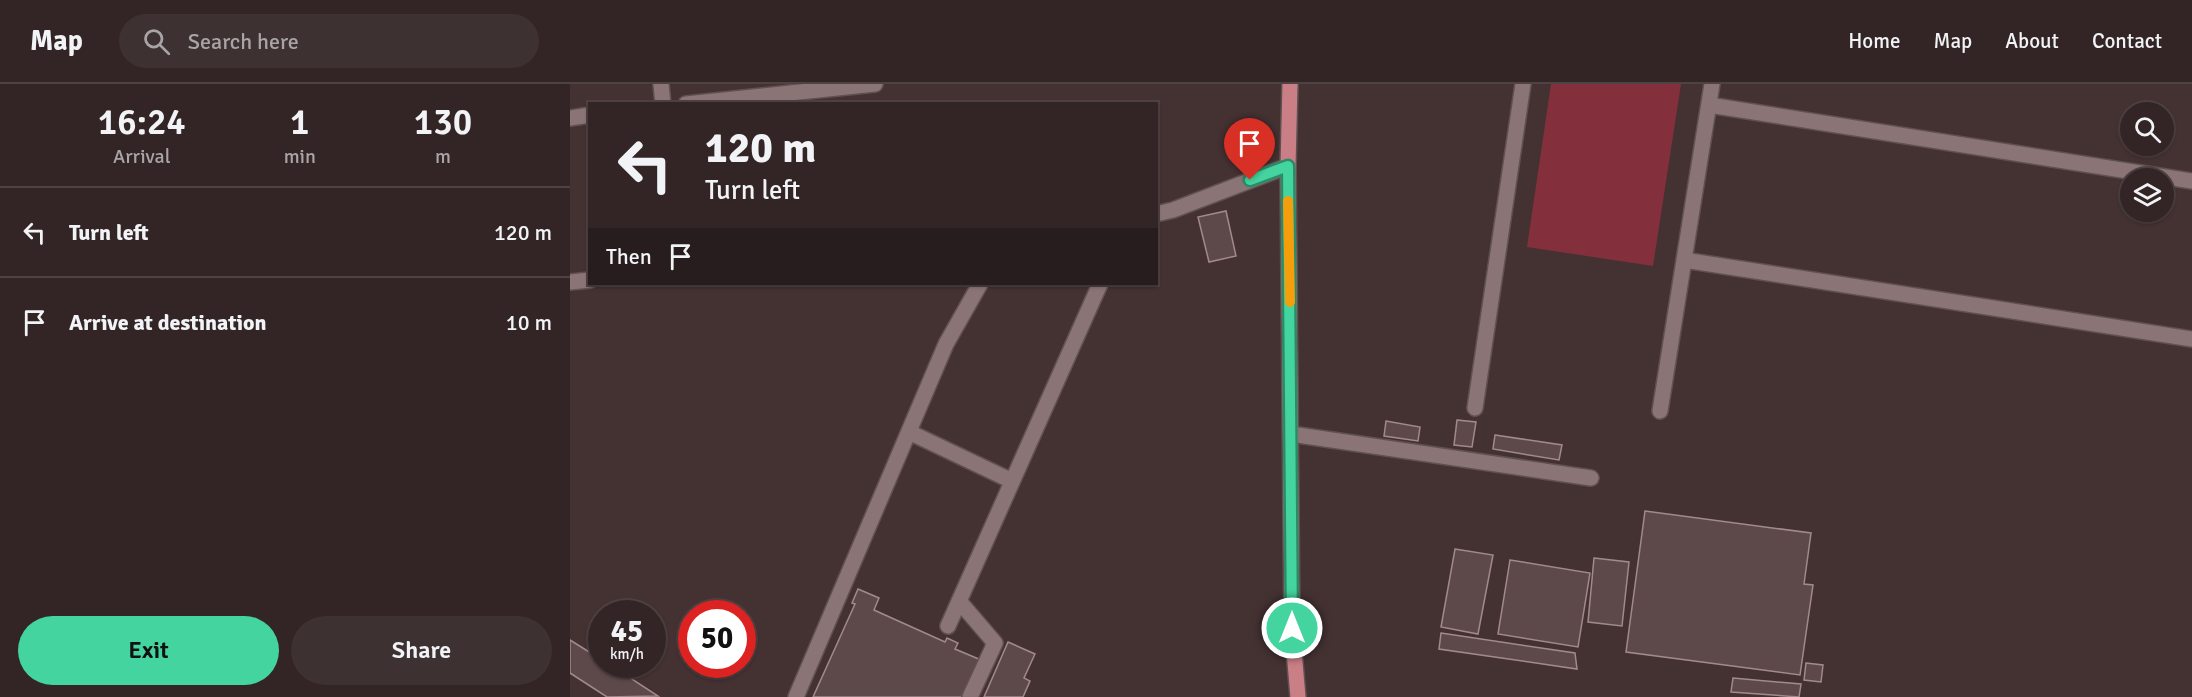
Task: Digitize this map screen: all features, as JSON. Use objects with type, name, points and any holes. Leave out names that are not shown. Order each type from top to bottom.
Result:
[{"type":"main road","points":[[1290,84],[1288,166],[1292,628],[1298,697]]},
{"type":"street","points":[[661,84],[663,102]]},
{"type":"street","points":[[705,102],[875,84]]},
{"type":"street","points":[[1474,408],[1523,84]]},
{"type":"street","points":[[1660,411],[1712,84]]},
{"type":"street","points":[[1709,105],[2192,181]]},
{"type":"street","points":[[570,118],[588,116]]},
{"type":"street","points":[[1158,214],[1173,210],[1288,166]]},
{"type":"street","points":[[1684,260],[2192,339]]},
{"type":"street","points":[[570,282],[588,280]]},
{"type":"street","points":[[796,697],[946,344],[979,285]]},
{"type":"street","points":[[948,626],[1100,285]]},
{"type":"street","points":[[909,432],[1012,481]]},
{"type":"street","points":[[1291,434],[1591,478]]},
{"type":"street","points":[[959,600],[994,643],[970,697]]},
{"type":"shaded area","points":[[1551,84],[1681,84],[1653,266],[1527,247]]},
{"type":"building","points":[[1226,211],[1236,256],[1209,262],[1198,217]]},
{"type":"building","points":[[1457,420],[1476,422],[1472,447],[1454,445]]},
{"type":"building","points":[[1386,421],[1420,427],[1418,441],[1384,436]]},
{"type":"building","points":[[1495,435],[1562,445],[1559,460],[1493,449]]},
{"type":"building","points":[[1645,511],[1811,533],[1804,584],[1813,585],[1800,675],[1626,652]]},
{"type":"building","points":[[1455,549],[1493,555],[1478,634],[1441,627]]},
{"type":"building","points":[[1594,558],[1629,562],[1622,626],[1588,622]]},
{"type":"building","points":[[1510,560],[1590,573],[1578,647],[1498,634]]},
{"type":"building","points":[[858,589],[879,598],[874,610],[945,642],[947,638],[958,643],[955,649],[981,660],[965,697],[813,697],[855,604],[852,603]]},
{"type":"building","points":[[1441,633],[1575,653],[1577,669],[1439,649]]},
{"type":"building","points":[[570,640],[588,651],[588,678],[630,678],[658,696],[607,697],[570,673]]},
{"type":"building","points":[[1008,642],[1035,654],[1024,678],[1030,681],[1023,697],[984,697]]},
{"type":"building","points":[[1806,663],[1823,665],[1821,682],[1804,680]]},
{"type":"building","points":[[1733,678],[1801,684],[1799,697],[1731,692]]},
{"type":"slow traffic","points":[[1288,201],[1290,302]]},
{"type":"route","points":[[1250,180],[1288,166],[1292,628]]}]
